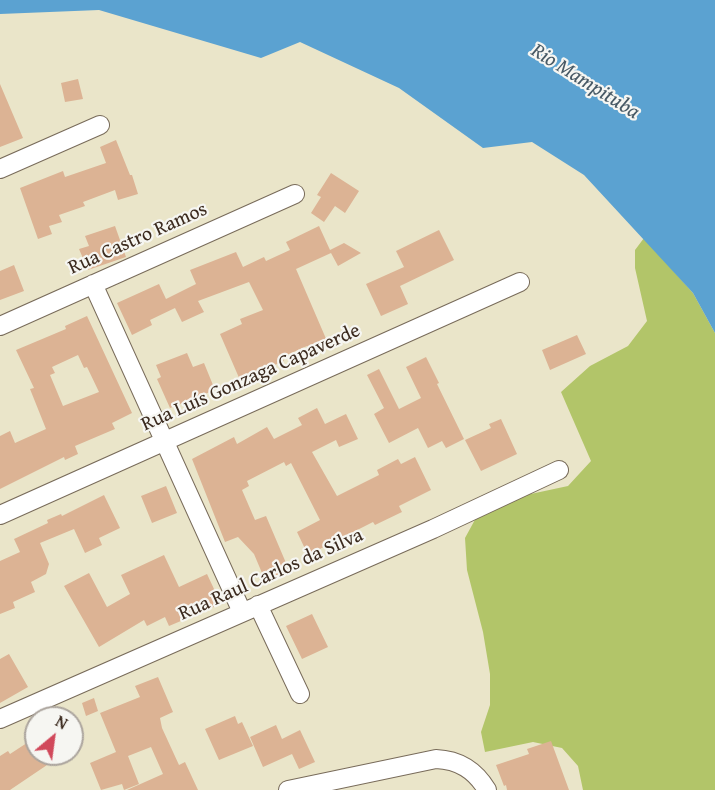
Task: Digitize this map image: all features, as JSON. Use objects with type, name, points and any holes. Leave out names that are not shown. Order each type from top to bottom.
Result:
[{"type":"street","points":[[0,169],[100,125]]},
{"type":"street","name":"Rua Castro Ramos","points":[[0,326],[295,194]]},
{"type":"street","name":"Rua Luís Gonzaga Capaverde","points":[[0,515],[520,282]]},
{"type":"street","points":[[93,284],[164,441],[250,609],[300,694]]},
{"type":"street","name":"Rua Raul Carlos da Silva","points":[[0,719],[433,529],[559,470]]},
{"type":"street","points":[[288,790],[436,759],[450,760],[460,764],[479,778],[487,790]]},
{"type":"green space","points":[[644,238],[693,293],[715,333],[715,790],[583,790],[578,766],[562,748],[533,742],[485,752],[481,732],[490,705],[490,674],[483,632],[467,570],[465,538],[477,516],[526,495],[568,486],[591,461],[561,392],[590,366],[628,346],[647,321],[635,268],[635,250]]},
{"type":"water","name":"Rio Mampituba","points":[[0,0],[715,0],[715,333],[693,293],[584,175],[532,142],[483,148],[399,88],[300,42],[261,58],[99,10],[0,14]]},
{"type":"building","points":[[78,79],[83,99],[65,102],[61,83]]},
{"type":"building","points":[[0,84],[23,138],[0,147]]},
{"type":"building","points":[[116,140],[138,194],[118,200],[115,190],[83,202],[85,206],[59,215],[62,222],[49,226],[52,234],[38,239],[20,188],[63,171],[65,177],[106,163],[100,147]]},
{"type":"building","points":[[331,173],[359,191],[345,213],[335,206],[324,222],[311,213],[321,197],[317,195]]},
{"type":"building","points":[[115,226],[126,257],[88,270],[79,249],[89,246],[85,236]]},
{"type":"building","points":[[319,226],[330,250],[344,243],[361,253],[338,266],[331,253],[296,269],[327,341],[309,348],[307,346],[282,357],[284,361],[240,380],[220,334],[242,324],[240,319],[263,310],[249,282],[198,301],[204,312],[182,322],[175,308],[150,320],[152,325],[132,335],[117,303],[159,284],[166,299],[196,284],[190,270],[236,252],[243,267],[264,257],[266,261],[290,250],[286,242]]},
{"type":"building","points":[[439,230],[454,260],[400,286],[408,304],[381,316],[366,284],[404,267],[396,251]]},
{"type":"building","points":[[14,265],[24,291],[0,300],[0,271]]},
{"type":"building","points":[[87,316],[132,413],[112,423],[115,429],[75,446],[78,454],[65,460],[64,457],[0,489],[0,436],[10,431],[15,443],[46,429],[30,389],[34,388],[16,350],[66,329],[65,326]],"holes":[[[78,355],[84,368],[87,367],[99,392],[63,406],[50,375],[55,373],[52,367]]]},
{"type":"building","points":[[577,335],[586,354],[550,370],[542,350]]},
{"type":"building","points":[[187,353],[193,367],[204,363],[215,390],[170,408],[157,379],[161,377],[156,365]]},
{"type":"building","points":[[426,357],[464,439],[446,448],[442,441],[428,448],[418,428],[389,443],[374,414],[384,408],[367,375],[379,369],[399,409],[421,398],[406,367]]},
{"type":"building","points":[[317,408],[325,424],[346,414],[358,439],[339,447],[336,440],[312,452],[337,496],[379,475],[377,470],[398,459],[401,464],[415,457],[431,490],[399,506],[402,512],[375,525],[373,522],[308,555],[297,532],[320,520],[291,463],[286,466],[284,462],[247,481],[249,486],[242,490],[255,520],[266,516],[289,570],[265,580],[254,554],[238,537],[225,542],[192,459],[234,437],[237,444],[267,427],[274,439],[302,425],[298,418]]},
{"type":"building","points":[[501,419],[517,454],[481,471],[465,440],[491,428],[489,424]]},
{"type":"building","points":[[166,486],[177,513],[152,523],[141,496]]},
{"type":"building","points":[[104,495],[120,528],[99,538],[102,545],[85,553],[74,529],[40,543],[49,564],[46,574],[31,582],[35,592],[13,602],[15,608],[0,614],[0,561],[20,552],[14,539],[48,523],[47,520],[61,514],[62,516]]},
{"type":"building","points":[[164,555],[179,587],[207,574],[221,604],[169,626],[165,617],[147,626],[144,620],[99,647],[64,586],[89,573],[107,607],[130,594],[121,575]]},
{"type":"building","points":[[312,614],[328,647],[302,659],[286,626]]},
{"type":"building","points":[[9,654],[28,687],[0,703],[0,659]]},
{"type":"building","points":[[158,677],[173,712],[160,718],[162,728],[179,765],[185,762],[198,790],[127,790],[163,774],[151,747],[128,756],[139,784],[124,790],[122,784],[101,790],[90,763],[116,752],[100,713],[140,697],[135,686]]},
{"type":"building","points":[[94,698],[98,711],[86,716],[82,703]]},
{"type":"building","points":[[235,716],[238,724],[242,722],[253,746],[219,760],[205,729]]},
{"type":"building","points":[[276,725],[282,739],[300,730],[315,762],[299,769],[292,754],[263,767],[250,737]]},
{"type":"building","points":[[551,741],[569,790],[507,790],[496,765],[529,754],[527,749]]},
{"type":"building","points":[[24,745],[24,766],[46,766],[10,790],[0,790],[0,756],[8,751],[10,754]]}]
